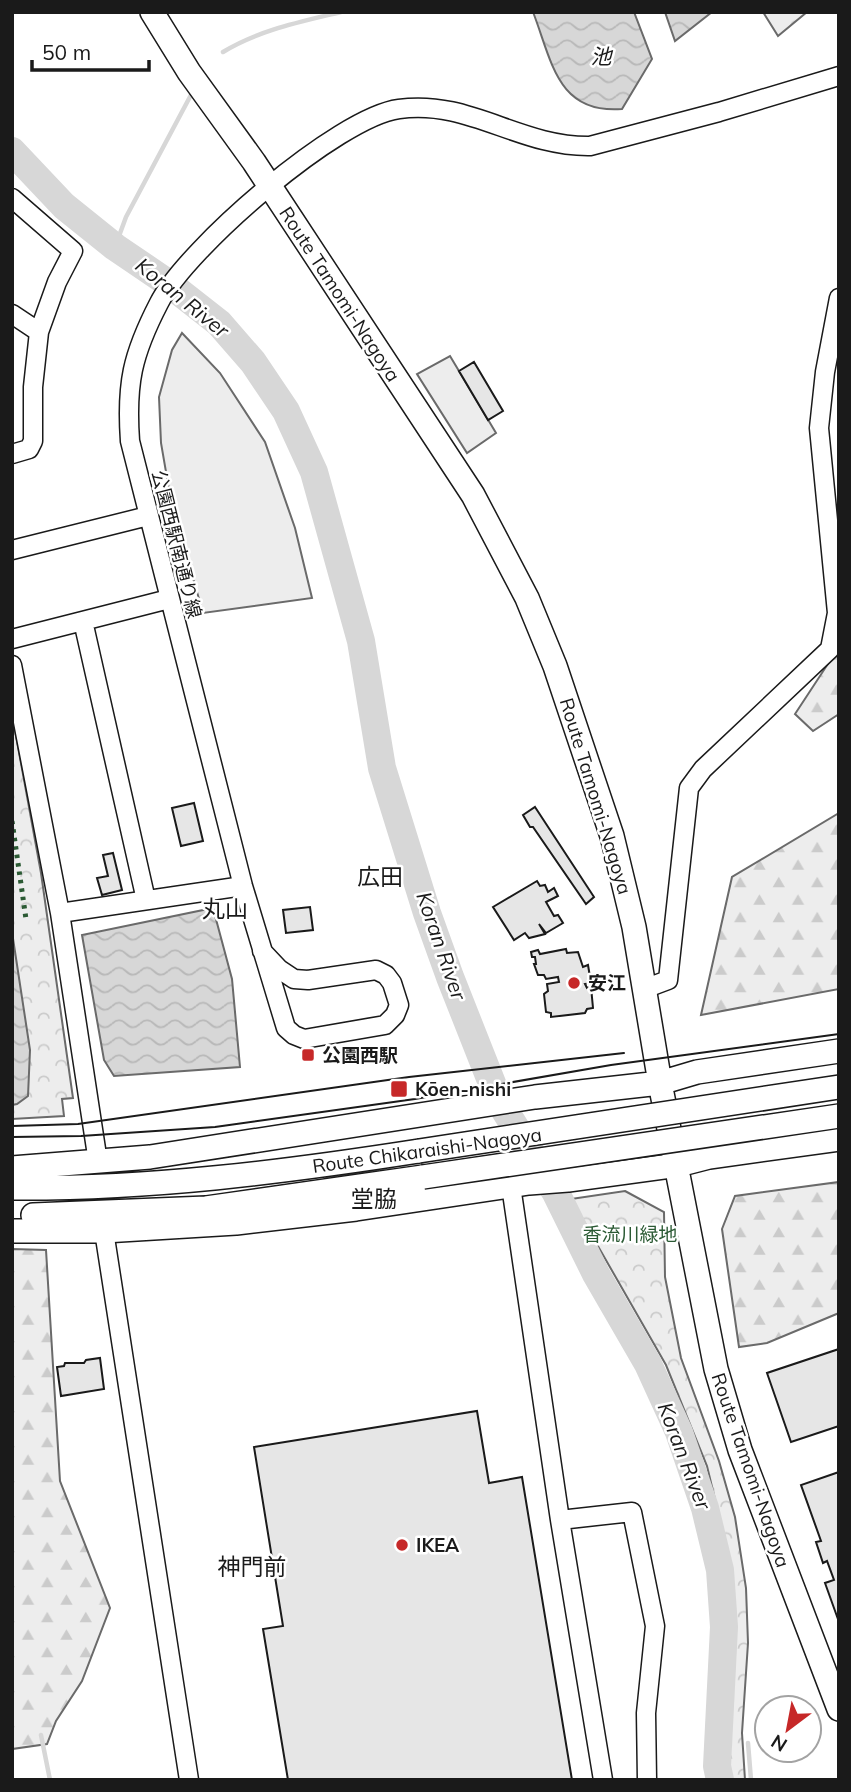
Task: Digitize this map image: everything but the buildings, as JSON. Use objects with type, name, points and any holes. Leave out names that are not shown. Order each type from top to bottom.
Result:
[{"type":"main road","name":"Route Tamomi-Nagoya","points":[[152,12],[472,495],[527,598],[572,712],[612,836],[634,927],[660,1083],[716,1369],[740,1450],[839,1709]]},
{"type":"main road","points":[[12,1168],[150,1157],[524,1099],[660,1083],[697,1072],[839,1051]]},
{"type":"main road","name":"Route Chikaraishi-Nagoya","points":[[12,1188],[124,1187],[226,1178],[419,1152],[839,1087]]},
{"type":"main road","name":"Route Chikaraishi-Nagoya","points":[[12,1215],[83,1215],[206,1208],[839,1116]]},
{"type":"main road","points":[[12,1231],[104,1231],[236,1223],[356,1209],[520,1184],[678,1166],[709,1157],[839,1139]]},
{"type":"street","name":"公園西駅南通り線","points":[[308,980],[376,970],[386,975],[392,983],[399,1005],[395,1015],[385,1025],[304,1039],[286,1028],[243,886],[130,442],[130,383],[135,358],[160,300],[181,271],[269,186],[344,130],[397,109],[428,107],[461,112],[526,137],[569,146],[590,146],[839,76]]},
{"type":"street","points":[[12,198],[73,251],[57,282],[39,332],[33,387],[33,441],[29,449],[12,454]]},
{"type":"street","points":[[644,989],[668,980],[689,788],[703,769],[830,649],[837,613],[818,428],[824,372],[839,298]]},
{"type":"street","points":[[12,314],[39,332]]},
{"type":"street","points":[[12,550],[148,516]]},
{"type":"street","points":[[12,639],[169,599]]},
{"type":"street","points":[[83,621],[146,900]]},
{"type":"street","points":[[12,665],[60,913],[98,1161]]},
{"type":"street","points":[[60,913],[243,886]]},
{"type":"street","points":[[262,951],[279,969],[294,979],[308,980]]},
{"type":"street","points":[[282,1011],[287,996],[295,987],[308,980]]},
{"type":"street","points":[[520,1184],[560,1520],[603,1780]]},
{"type":"street","points":[[104,1231],[189,1780]]},
{"type":"street","points":[[560,1520],[632,1513],[655,1626],[646,1713],[646,1780]]},
{"type":"shaded area","points":[[182,333],[220,373],[265,442],[295,528],[312,598],[203,613],[171,501],[161,443],[159,397],[172,350]]},
{"type":"shaded area","points":[[450,356],[496,433],[467,453],[417,374]]},
{"type":"green space","points":[[763,12],[807,12],[778,36]]},
{"type":"green space","points":[[839,647],[839,714],[813,731],[795,714]]},
{"type":"green space","points":[[12,714],[41,873],[73,1098],[62,1099],[64,1116],[12,1119]]},
{"type":"green space","points":[[839,813],[839,989],[701,1015],[732,877]]},
{"type":"green space","points":[[839,1182],[839,1313],[767,1343],[739,1347],[722,1229],[735,1196]]},
{"type":"green space","name":"香流川緑地","points":[[625,1191],[664,1212],[665,1277],[681,1358],[719,1461],[735,1517],[746,1588],[748,1643],[742,1733],[745,1780],[730,1780],[727,1731],[733,1640],[733,1589],[707,1466],[666,1365],[571,1199]]},
{"type":"green space","points":[[12,1249],[46,1250],[60,1481],[110,1608],[82,1681],[56,1721],[47,1744],[12,1749]]},
{"type":"water","name":"池","points":[[533,12],[634,12],[652,59],[622,109],[600,108],[583,103],[570,93],[552,66]]},
{"type":"water","points":[[665,12],[712,12],[675,41]]},
{"type":"water","points":[[213,908],[232,979],[240,1067],[114,1076],[104,1060],[82,935]]},
{"type":"water","points":[[12,932],[30,1050],[28,1096],[12,1105]]},
{"type":"waterway","points":[[223,52],[265,32],[341,12]]},
{"type":"waterway","points":[[115,247],[126,217],[192,93]]},
{"type":"waterway","name":"Koran River","points":[[12,151],[64,206],[219,323],[253,362],[286,411],[314,472],[361,641],[382,768],[450,977],[499,1101],[556,1193],[596,1274],[648,1364],[679,1432],[705,1508],[720,1570],[724,1627],[717,1766],[720,1780]]},
{"type":"waterway","points":[[41,1735],[50,1780]]},
{"type":"waterway","points":[[748,1743],[751,1780]]},
{"type":"tram line","points":[[12,1137],[81,1136],[215,1127],[415,1099],[611,1065],[839,1034]]},
{"type":"tram line","points":[[12,1126],[78,1124],[409,1077],[624,1053]]},
{"type":"hedge","points":[[12,821],[26,919]]},
{"type":"place","name":"安江","points":[[574,983]]},
{"type":"place","name":"公園西駅","points":[[308,1055]]},
{"type":"place","name":"Kōen-nishi","points":[[399,1089]]},
{"type":"place","name":"IKEA","points":[[402,1545]]},
{"type":"district","name":"広田","points":[[380,877]]},
{"type":"district","name":"丸山","points":[[225,909]]},
{"type":"district","name":"堂脇","points":[[374,1199]]},
{"type":"district","name":"神門前","points":[[252,1567]]}]
